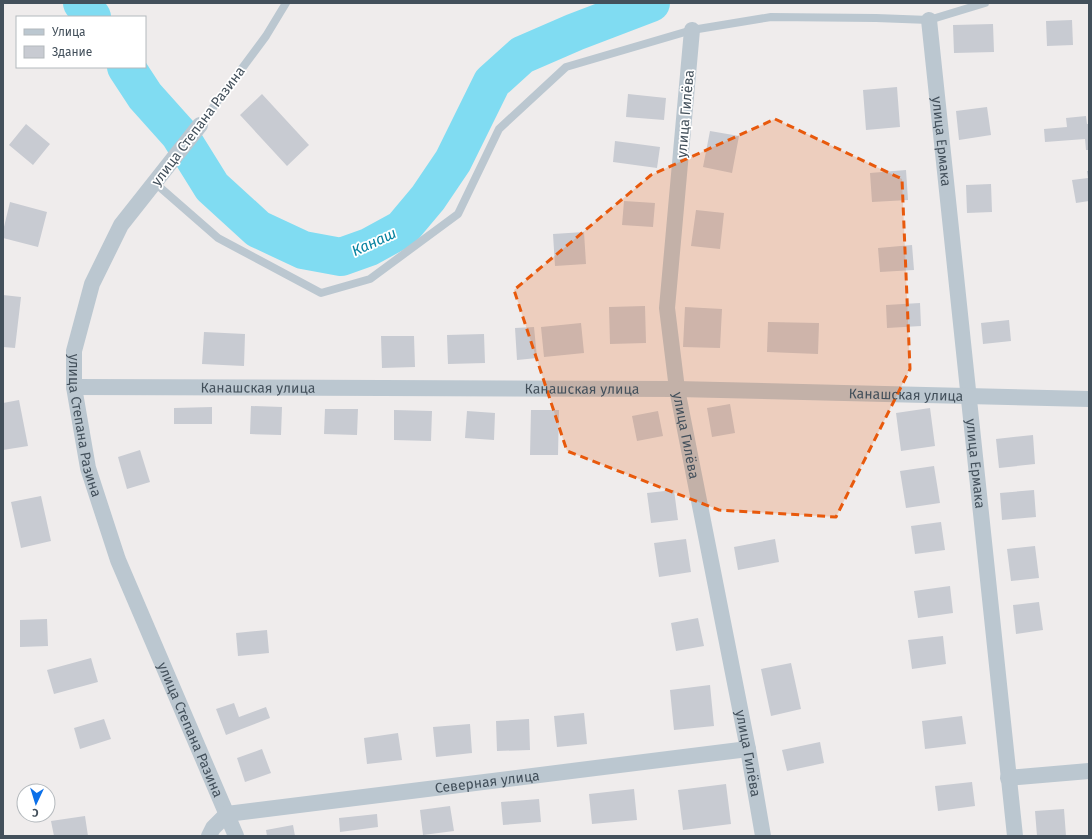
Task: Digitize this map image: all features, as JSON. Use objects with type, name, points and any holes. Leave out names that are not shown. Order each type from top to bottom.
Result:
[{"type":"street","name":"улица Ермака","points":[[929,20],[1015,836]]},
{"type":"street","name":"улица Гилёва","points":[[692,30],[667,308],[676,389],[748,749],[763,836]]},
{"type":"street","name":"улица Степана Разина","points":[[200,125],[121,225],[92,284],[74,351],[74,387],[88,468],[118,560],[236,836]]},
{"type":"street","name":"Канашская улица","points":[[74,387],[676,389],[1089,399]]},
{"type":"street","name":"Северная улица","points":[[227,814],[748,749]]},
{"type":"street","points":[[1008,778],[1089,771]]},
{"type":"street","points":[[209,836],[212,828],[227,814]]},
{"type":"lane","name":"улица Степана Разина","points":[[200,125],[266,36],[286,3]]},
{"type":"lane","points":[[158,179],[218,238],[321,293],[370,279],[458,214],[499,129],[566,67],[692,30],[771,17],[929,20],[985,3]]},
{"type":"highlighted area","points":[[775,119],[902,179],[910,369],[836,517],[719,510],[567,451],[514,290],[651,175]]},
{"type":"building","points":[[1072,20],[1073,45],[1047,46],[1046,21]]},
{"type":"building","points":[[993,24],[994,52],[954,53],[953,25]]},
{"type":"building","points":[[897,87],[900,127],[866,130],[863,90]]},
{"type":"building","points":[[262,94],[309,145],[287,166],[240,115]]},
{"type":"building","points":[[628,94],[666,98],[664,120],[626,117]]},
{"type":"building","points":[[987,107],[991,135],[959,140],[956,111]]},
{"type":"building","points":[[1086,116],[1087,124],[1089,124],[1089,150],[1086,150],[1085,139],[1045,142],[1044,129],[1067,127],[1066,118]]},
{"type":"building","points":[[26,124],[50,144],[33,165],[9,145]]},
{"type":"building","points":[[710,131],[739,136],[732,173],[703,167]]},
{"type":"building","points":[[615,141],[660,147],[657,168],[613,162]]},
{"type":"building","points":[[906,170],[908,200],[872,202],[870,173]]},
{"type":"building","points":[[1087,171],[1089,171],[1089,201],[1076,203],[1072,180],[1088,178]]},
{"type":"building","points":[[991,184],[992,212],[967,213],[966,185]]},
{"type":"building","points":[[624,201],[655,203],[653,227],[622,225]]},
{"type":"building","points":[[10,202],[47,212],[38,247],[3,238],[3,231]]},
{"type":"building","points":[[696,210],[724,213],[720,249],[691,246]]},
{"type":"building","points":[[584,232],[586,264],[555,266],[553,234]]},
{"type":"building","points":[[912,245],[914,270],[880,272],[878,248]]},
{"type":"building","points":[[3,295],[21,297],[15,348],[3,347]]},
{"type":"building","points":[[920,303],[921,326],[887,328],[886,305]]},
{"type":"building","points":[[645,306],[646,343],[610,344],[609,307]]},
{"type":"building","points":[[685,307],[722,309],[720,348],[683,347]]},
{"type":"building","points":[[1009,320],[1011,341],[983,344],[981,323]]},
{"type":"building","points":[[768,322],[819,323],[818,354],[767,352]]},
{"type":"building","points":[[581,323],[584,353],[544,357],[541,327]]},
{"type":"building","points":[[534,327],[537,358],[517,360],[515,328]]},
{"type":"building","points":[[204,332],[245,334],[244,366],[202,364]]},
{"type":"building","points":[[484,334],[485,363],[448,364],[447,335]]},
{"type":"building","points":[[381,336],[414,336],[415,367],[382,368]]},
{"type":"building","points":[[19,400],[28,446],[3,450],[3,403]]},
{"type":"building","points":[[730,404],[735,433],[712,437],[707,408]]},
{"type":"building","points":[[251,406],[282,407],[281,435],[250,434]]},
{"type":"building","points":[[212,407],[212,424],[174,424],[174,408]]},
{"type":"building","points":[[930,408],[935,446],[901,451],[896,413]]},
{"type":"building","points":[[325,409],[358,409],[357,435],[324,434]]},
{"type":"building","points":[[394,410],[432,411],[431,441],[394,440]]},
{"type":"building","points":[[531,410],[559,410],[558,455],[530,455]]},
{"type":"building","points":[[467,411],[495,413],[494,440],[465,438]]},
{"type":"building","points":[[658,411],[663,436],[637,441],[632,416]]},
{"type":"building","points":[[1033,435],[1035,464],[999,468],[996,439]]},
{"type":"building","points":[[140,450],[150,482],[127,489],[118,457]]},
{"type":"building","points":[[934,466],[940,503],[906,508],[900,471]]},
{"type":"building","points":[[674,490],[678,520],[651,523],[647,493]]},
{"type":"building","points":[[1034,490],[1036,517],[1002,520],[1000,493]]},
{"type":"building","points":[[41,496],[51,541],[21,548],[11,502]]},
{"type":"building","points":[[941,522],[945,550],[915,554],[911,526]]},
{"type":"building","points":[[686,539],[691,572],[659,577],[654,543]]},
{"type":"building","points":[[775,539],[779,562],[738,570],[734,547]]},
{"type":"building","points":[[1035,546],[1039,578],[1011,581],[1007,549]]},
{"type":"building","points":[[950,586],[953,613],[918,618],[914,591]]},
{"type":"building","points":[[1039,602],[1043,630],[1016,634],[1013,605]]},
{"type":"building","points":[[698,618],[704,646],[676,651],[671,623]]},
{"type":"building","points":[[47,619],[48,646],[20,647],[20,620]]},
{"type":"building","points":[[267,630],[269,653],[238,656],[236,633]]},
{"type":"building","points":[[943,636],[946,664],[912,669],[908,640]]},
{"type":"building","points":[[91,658],[98,682],[54,694],[47,670]]},
{"type":"building","points":[[791,663],[801,709],[771,716],[761,669]]},
{"type":"building","points":[[710,685],[714,726],[674,730],[670,690]]},
{"type":"building","points":[[234,703],[239,717],[266,707],[270,718],[226,735],[216,709]]},
{"type":"building","points":[[584,713],[587,744],[557,747],[554,716]]},
{"type":"building","points":[[962,716],[966,744],[925,749],[922,721]]},
{"type":"building","points":[[104,719],[111,739],[80,749],[74,728]]},
{"type":"building","points":[[529,719],[530,750],[497,751],[496,721]]},
{"type":"building","points":[[470,724],[472,753],[436,757],[433,727]]},
{"type":"building","points":[[398,733],[402,760],[367,764],[364,738]]},
{"type":"building","points":[[820,742],[824,763],[787,771],[782,750]]},
{"type":"building","points":[[262,749],[271,773],[245,782],[237,758]]},
{"type":"building","points":[[972,782],[975,806],[938,811],[935,786]]},
{"type":"building","points":[[726,784],[731,824],[683,830],[678,790]]},
{"type":"building","points":[[634,789],[637,820],[592,824],[589,794]]},
{"type":"building","points":[[539,799],[541,822],[503,825],[501,802]]},
{"type":"building","points":[[450,806],[454,831],[423,835],[420,810]]},
{"type":"building","points":[[1064,809],[1066,836],[1037,836],[1035,811]]},
{"type":"building","points":[[377,814],[378,827],[340,832],[339,818]]},
{"type":"building","points":[[85,816],[88,836],[54,836],[51,823],[56,823],[56,820]]},
{"type":"building","points":[[293,825],[295,836],[267,836],[266,830]]},
{"type":"waterway","name":"Канаш","points":[[82,3],[91,16]]},
{"type":"waterway","name":"Канаш","points":[[127,68],[145,96],[179,134],[212,187],[258,229],[303,250],[341,257],[369,247],[402,229],[428,198],[453,161],[492,82],[522,55],[575,32],[651,3]]}]
